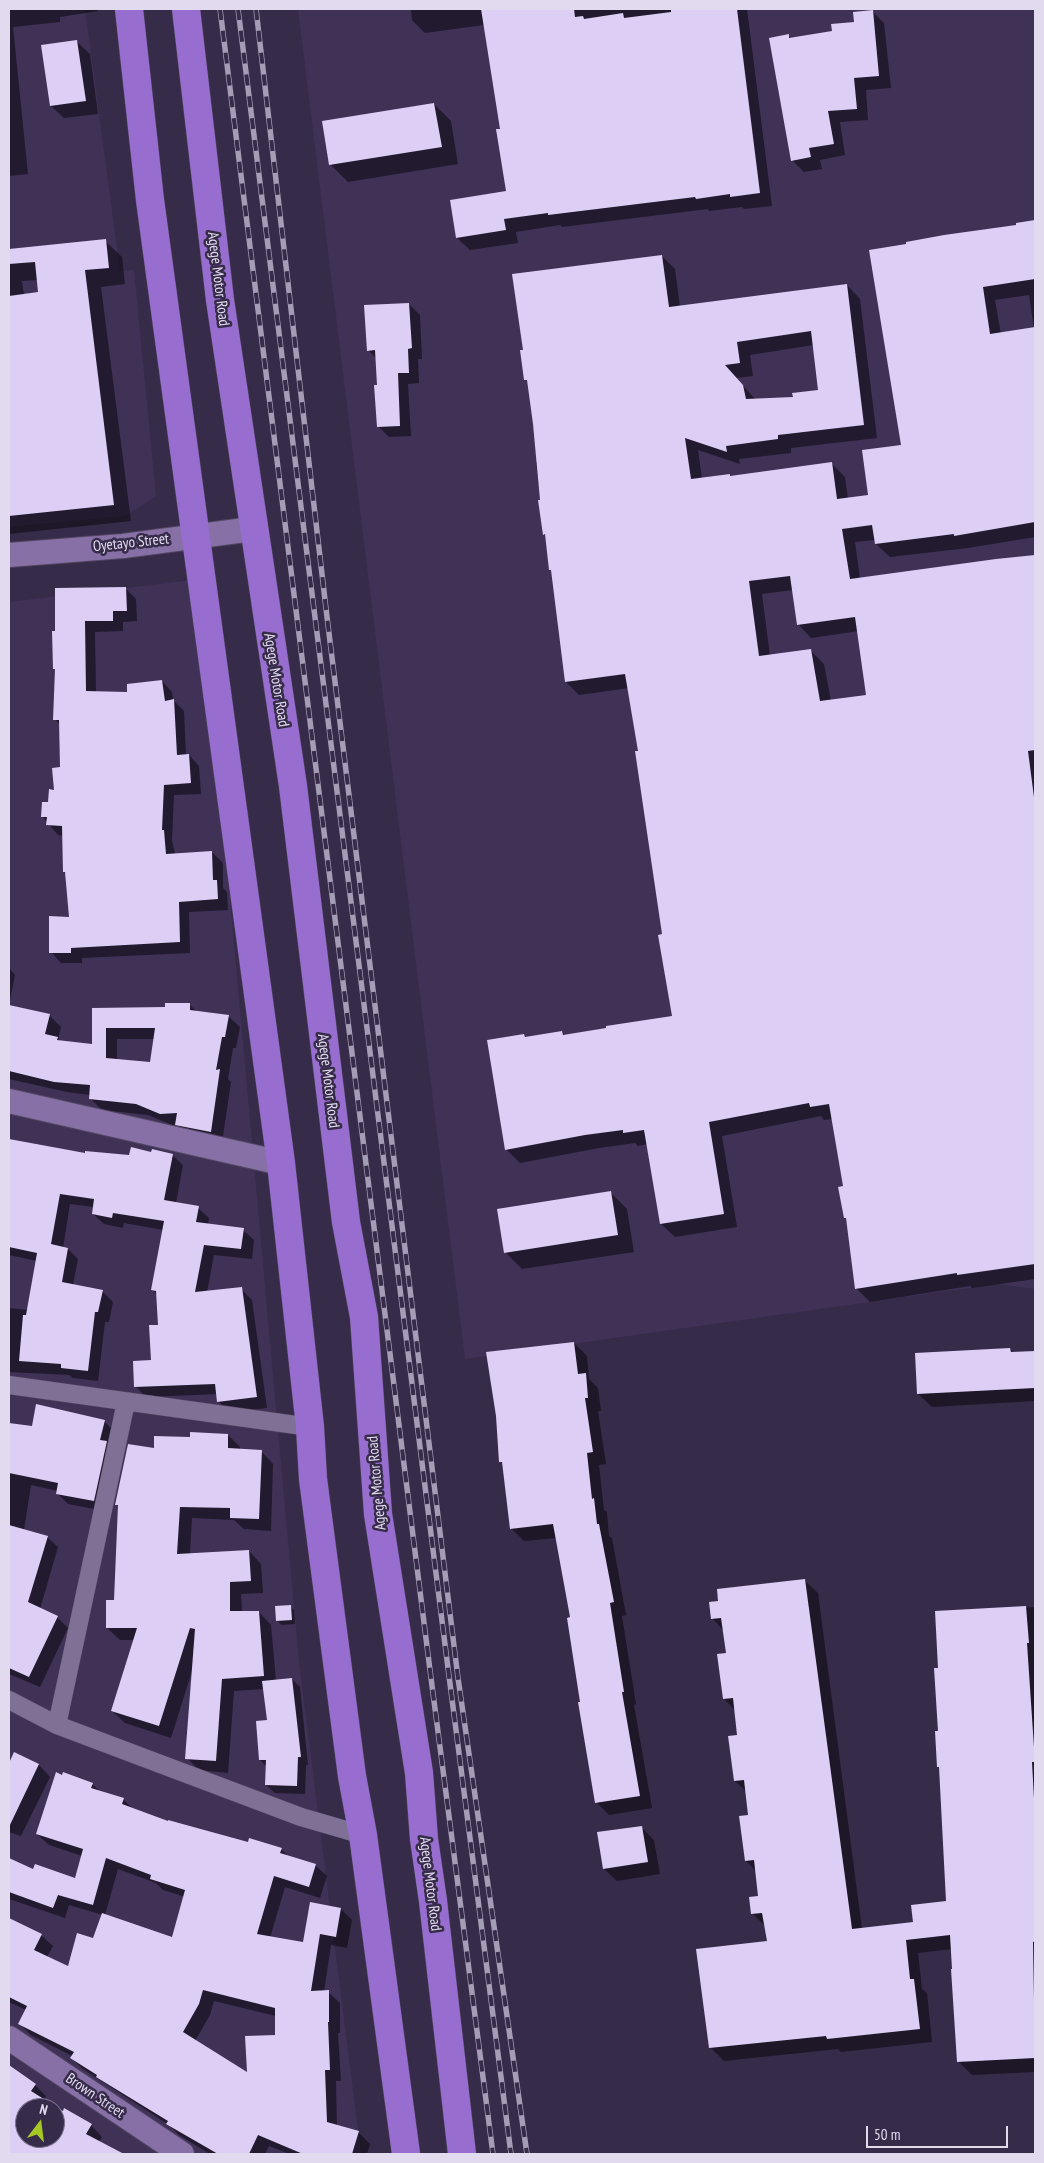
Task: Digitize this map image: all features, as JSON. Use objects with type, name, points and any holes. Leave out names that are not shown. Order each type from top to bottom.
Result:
[{"type":"highway","points":[[129,9],[150,200],[281,1163],[318,1518],[352,1776],[363,1835],[406,2154]]},
{"type":"highway","name":"Agege Motor Road","points":[[186,9],[220,300],[253,530],[293,786],[346,1222],[364,1317],[378,1514],[419,1773],[424,1839],[433,1901],[462,2154]]},
{"type":"street","name":"Oyetayo Street","points":[[9,554],[123,546],[196,535],[253,530]]},
{"type":"street","points":[[9,1102],[281,1163]]},
{"type":"street","points":[[9,1385],[310,1427]]},
{"type":"street","points":[[57,1724],[126,1402]]},
{"type":"street","points":[[9,1700],[57,1724],[301,1816],[363,1835]]},
{"type":"street","name":"Brown Street","points":[[10,2042],[182,2154]]},
{"type":"shaded area","points":[[9,9],[85,9],[120,271],[134,270],[156,496],[125,516],[9,527]]},
{"type":"shaded area","points":[[298,9],[1035,9],[1035,1289],[997,1284],[465,1359]]},
{"type":"shaded area","points":[[201,579],[299,1662],[361,2154],[9,2154],[9,602]]},
{"type":"building","points":[[481,9],[574,9],[575,17],[583,16],[584,19],[623,13],[624,18],[671,12],[671,9],[737,9],[760,193],[730,197],[730,194],[696,199],[695,197],[504,219],[506,230],[456,238],[450,200],[506,191],[496,129],[500,129]]},
{"type":"building","points":[[873,10],[879,76],[854,78],[857,109],[828,111],[834,144],[809,148],[811,157],[791,161],[769,38],[789,34],[789,38],[832,31],[831,24],[854,22],[853,12]]},
{"type":"building","points":[[77,40],[86,101],[50,106],[41,45]]},
{"type":"building","points":[[434,103],[442,147],[329,165],[322,121]]},
{"type":"building","points":[[1035,220],[1035,279],[983,287],[990,334],[1035,327],[1035,522],[954,536],[954,534],[875,544],[872,525],[842,529],[850,579],[1035,555],[1035,750],[1028,751],[1035,805],[1035,1264],[957,1275],[957,1273],[855,1289],[846,1218],[844,1218],[838,1187],[843,1186],[829,1104],[810,1107],[809,1103],[709,1122],[724,1214],[660,1224],[644,1130],[623,1133],[623,1130],[585,1135],[505,1150],[487,1040],[524,1034],[525,1037],[562,1031],[563,1035],[672,1016],[658,935],[662,934],[635,751],[638,751],[625,674],[565,682],[551,570],[549,570],[545,534],[543,535],[538,500],[540,500],[533,424],[527,380],[524,380],[520,350],[523,350],[512,274],[662,255],[669,307],[847,284],[864,425],[778,435],[778,439],[726,446],[727,452],[685,438],[691,479],[730,474],[730,476],[832,462],[837,499],[868,495],[862,450],[901,445],[869,250],[944,235],[1016,225],[1016,223]],"holes":[[[811,331],[818,390],[792,393],[793,397],[746,399],[743,385],[725,365],[740,363],[737,342]],[[790,576],[797,625],[855,617],[866,695],[820,701],[811,649],[759,656],[749,581]]]},
{"type":"building","points":[[106,239],[109,268],[85,270],[114,505],[9,516],[9,296],[38,292],[35,262],[9,264],[9,249]]},
{"type":"building","points":[[409,303],[412,348],[408,349],[409,373],[398,373],[400,426],[377,427],[374,385],[377,385],[375,350],[367,351],[364,305]]},
{"type":"building","points":[[126,587],[127,611],[113,611],[113,621],[85,621],[86,691],[127,692],[127,684],[162,680],[165,701],[174,699],[177,755],[189,754],[191,783],[164,785],[162,830],[164,830],[166,854],[212,851],[213,880],[217,880],[218,899],[179,902],[180,942],[71,948],[71,953],[49,953],[49,916],[69,917],[65,872],[63,872],[62,826],[46,825],[47,817],[41,817],[42,802],[48,802],[49,789],[54,790],[52,768],[60,767],[59,720],[53,720],[55,669],[53,669],[52,631],[55,631],[55,588]]},
{"type":"building","points":[[165,1003],[190,1003],[190,1010],[229,1015],[225,1037],[222,1037],[216,1070],[220,1069],[211,1132],[175,1125],[177,1113],[160,1114],[136,1104],[89,1099],[90,1085],[54,1082],[9,1071],[9,1005],[50,1014],[45,1034],[58,1037],[57,1040],[92,1044],[92,1008],[165,1007]],"holes":[[[106,1028],[155,1028],[150,1062],[106,1058]]]},
{"type":"building","points":[[9,1139],[85,1153],[85,1151],[129,1155],[131,1147],[151,1152],[152,1149],[173,1154],[164,1200],[199,1206],[196,1222],[244,1228],[241,1249],[204,1245],[195,1292],[242,1287],[257,1397],[217,1402],[215,1384],[134,1387],[133,1361],[151,1360],[149,1325],[158,1325],[156,1291],[151,1290],[164,1221],[113,1213],[112,1218],[92,1214],[94,1199],[60,1194],[51,1244],[68,1248],[62,1282],[103,1290],[98,1312],[95,1312],[88,1371],[61,1368],[61,1364],[19,1361],[23,1315],[26,1315],[37,1253],[9,1247]]},
{"type":"building","points":[[611,1191],[618,1235],[504,1253],[497,1209]]},
{"type":"building","points":[[574,1342],[578,1374],[586,1373],[588,1398],[585,1398],[593,1452],[587,1453],[592,1499],[594,1498],[597,1524],[599,1524],[614,1602],[610,1603],[624,1692],[622,1692],[640,1796],[595,1803],[578,1702],[580,1702],[567,1618],[570,1617],[553,1524],[510,1529],[502,1462],[499,1462],[496,1416],[486,1352]]},
{"type":"building","points":[[1010,1348],[1011,1352],[1035,1351],[1035,1388],[917,1394],[915,1353]]},
{"type":"building","points":[[36,1404],[105,1420],[100,1440],[107,1441],[94,1501],[56,1494],[58,1483],[9,1473],[9,1423],[32,1426]]},
{"type":"building","points":[[190,1432],[228,1434],[228,1448],[262,1450],[259,1519],[230,1518],[230,1508],[180,1507],[177,1554],[249,1550],[251,1581],[230,1582],[230,1611],[259,1611],[264,1676],[222,1679],[216,1761],[185,1759],[195,1629],[190,1628],[159,1726],[111,1711],[137,1628],[106,1628],[106,1600],[114,1600],[118,1505],[115,1505],[128,1444],[154,1448],[154,1436],[190,1437]]},
{"type":"building","points":[[9,1525],[48,1536],[28,1602],[58,1616],[29,1677],[9,1668]]},
{"type":"building","points":[[805,1579],[852,1929],[913,1922],[911,1905],[946,1901],[939,1767],[937,1767],[935,1731],[938,1731],[934,1668],[938,1668],[935,1611],[1026,1606],[1035,1762],[1032,1762],[1035,1817],[1035,1941],[1033,1942],[1035,2058],[957,2062],[950,1935],[906,1940],[910,1979],[914,1979],[920,2029],[827,2039],[826,2036],[709,2048],[696,1949],[767,1941],[762,1913],[751,1914],[749,1897],[758,1896],[754,1860],[745,1861],[739,1816],[748,1815],[744,1780],[734,1781],[728,1736],[737,1735],[733,1698],[723,1699],[717,1654],[726,1653],[721,1618],[711,1619],[709,1602],[718,1601],[717,1589]]},
{"type":"building","points":[[291,1605],[292,1620],[276,1621],[275,1606]]},
{"type":"building","points":[[292,1678],[301,1757],[298,1757],[297,1786],[265,1785],[266,1760],[259,1760],[256,1721],[267,1720],[262,1681]]},
{"type":"building","points":[[14,1752],[39,1764],[9,1827],[9,1763]]},
{"type":"building","points":[[56,1772],[62,1775],[63,1772],[93,1783],[91,1788],[124,1798],[122,1804],[168,1821],[248,1842],[249,1838],[282,1848],[280,1853],[316,1864],[309,1887],[274,1876],[257,1934],[303,1942],[310,1902],[341,1908],[336,1937],[320,1934],[311,1991],[329,1990],[330,2070],[325,2070],[327,2122],[359,2131],[352,2154],[303,2154],[258,2135],[249,2154],[218,2154],[166,2124],[168,2121],[96,2077],[97,2075],[70,2058],[74,2052],[18,2024],[27,2006],[9,1997],[9,1918],[42,1934],[34,1950],[68,1966],[77,1933],[93,1938],[102,1913],[172,1937],[185,1890],[150,1879],[151,1875],[106,1858],[93,1905],[58,1895],[53,1908],[9,1892],[9,1858],[33,1869],[35,1864],[75,1878],[83,1849],[36,1834]],"holes":[[[203,1990],[275,2008],[275,2035],[245,2036],[247,2072],[183,2032],[199,2004]]]},
{"type":"building","points":[[642,1826],[648,1862],[603,1869],[597,1832]]},
{"type":"building","points":[[9,2065],[36,2084],[31,2091],[42,2098],[15,2098],[15,2148],[65,2148],[65,2109],[92,2124],[86,2134],[124,2154],[9,2154]]},
{"type":"railway","points":[[220,9],[493,2154]]},
{"type":"railway","points":[[238,9],[511,2154]]},
{"type":"railway","points":[[256,9],[327,617],[458,1678],[527,2154]]}]
